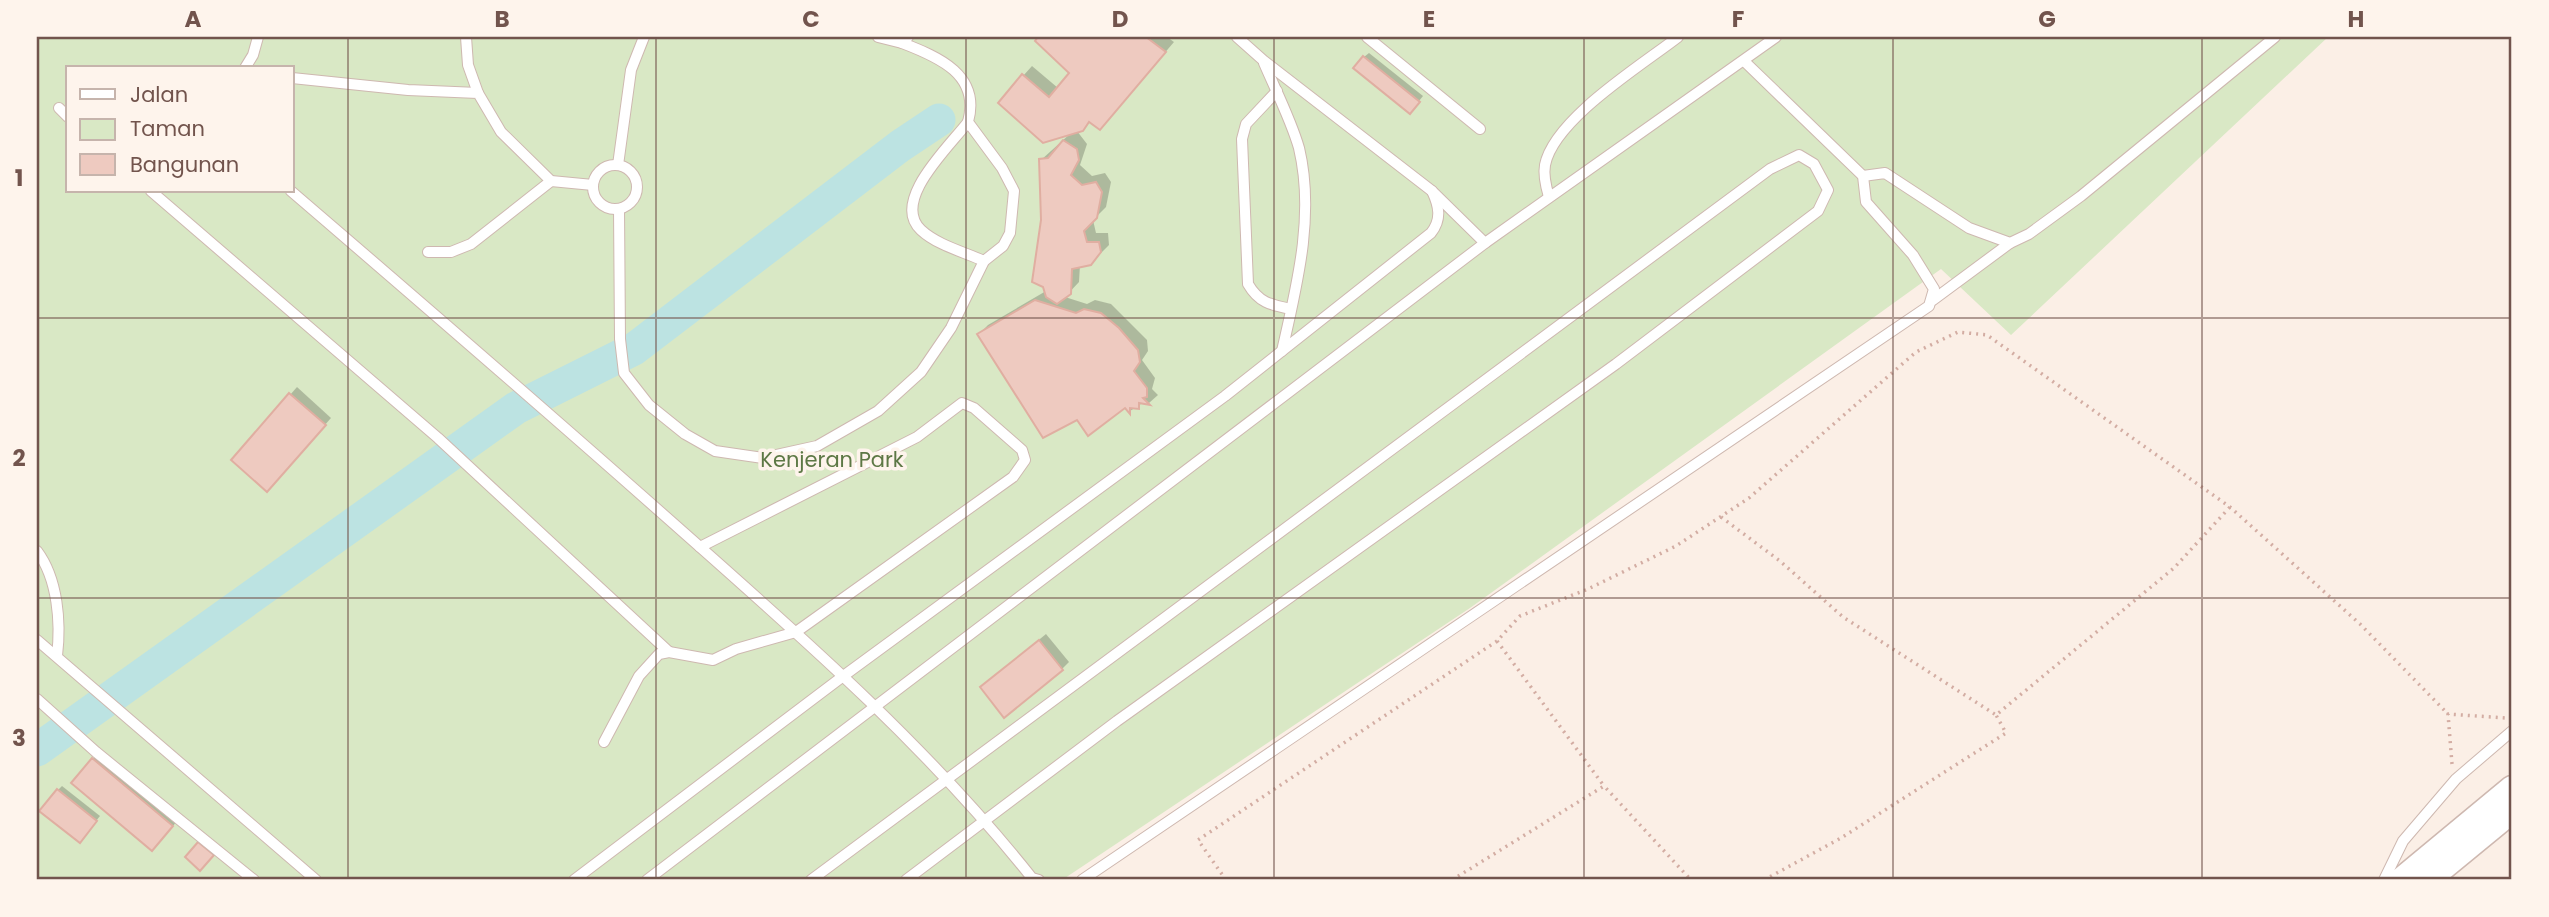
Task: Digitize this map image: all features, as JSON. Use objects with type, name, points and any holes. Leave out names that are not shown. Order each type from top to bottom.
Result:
[{"type":"street","points":[[2401,880],[2512,788]]},
{"type":"street","points":[[2428,880],[2512,811]]},
{"type":"lane","points":[[246,66],[253,55],[258,37]]},
{"type":"lane","points":[[466,37],[468,65],[478,93],[501,132],[551,181],[593,185]]},
{"type":"lane","points":[[618,165],[631,70],[645,37]]},
{"type":"lane","points":[[878,37],[905,40],[942,58],[968,88],[973,104],[968,122],[912,197],[911,214],[919,229],[931,237],[984,261]]},
{"type":"lane","points":[[1237,37],[1264,61],[1432,191],[1485,243]]},
{"type":"lane","points":[[1367,37],[1480,129]]},
{"type":"lane","points":[[1549,197],[1545,163],[1556,142],[1576,117],[1678,37]]},
{"type":"lane","points":[[647,880],[1485,243],[1776,37]]},
{"type":"lane","points":[[1082,880],[1906,322],[2010,243],[2029,234],[2081,196],[2275,37]]},
{"type":"lane","points":[[1264,61],[1298,148],[1306,202],[1292,309],[1282,351]]},
{"type":"lane","points":[[1744,61],[1863,176],[1866,202],[1913,255],[1934,289],[1933,300]]},
{"type":"lane","points":[[294,78],[408,90],[478,93]]},
{"type":"lane","points":[[1277,91],[1246,124],[1241,139],[1248,284],[1254,296],[1265,304],[1292,309]]},
{"type":"lane","points":[[59,108],[66,115]]},
{"type":"lane","points":[[619,209],[620,339],[624,373],[649,405],[685,434],[715,452],[763,458],[817,446],[878,411],[921,372],[951,328],[984,261],[1003,246],[1010,233],[1014,191],[1002,168],[968,122]]},
{"type":"lane","points":[[811,880],[1770,169],[1799,155],[1814,164],[1828,190],[1818,211],[1616,364],[1117,722],[987,822],[906,880]]},
{"type":"lane","points":[[618,165],[628,169],[638,186],[629,205],[619,209],[606,207],[596,198],[593,185],[597,174],[606,167],[618,165]]},
{"type":"lane","points":[[1863,176],[1885,173],[1969,228],[2010,243]]},
{"type":"lane","points":[[428,252],[451,252],[471,244],[551,181]]},
{"type":"lane","points":[[574,880],[842,677],[1282,351],[1431,233],[1437,225],[1440,207],[1432,191]]},
{"type":"lane","points":[[152,192],[438,438],[669,652]]},
{"type":"lane","points":[[292,192],[515,383],[796,632],[948,780],[987,822],[1032,878],[1039,880]]},
{"type":"lane","points":[[604,742],[639,676],[659,654],[669,652],[713,660],[736,649],[796,632],[1013,477],[1025,460],[1022,450],[974,408],[962,402],[917,437],[700,547]]},
{"type":"lane","points":[[37,551],[46,564],[61,628],[61,660]]},
{"type":"lane","points":[[37,640],[129,716],[316,880]]},
{"type":"lane","points":[[37,699],[96,752],[254,880]]},
{"type":"lane","points":[[2384,880],[2403,841],[2456,779],[2512,731]]},
{"type":"path","points":[[1226,880],[1198,840],[1497,641],[1520,616],[1588,589],[1676,546],[1721,517],[1749,498],[1916,352],[1958,332],[1987,335],[2230,507],[2360,624],[2448,714],[2512,719]]},
{"type":"path","points":[[1996,715],[2174,568],[2230,507]]},
{"type":"path","points":[[1721,517],[1780,561],[1843,617],[1996,715],[2006,733],[1841,838],[1764,880]]},
{"type":"path","points":[[1497,641],[1604,786],[1691,880]]},
{"type":"path","points":[[2448,714],[2449,755],[2456,779]]},
{"type":"path","points":[[1452,880],[1604,786]]},
{"type":"green space","name":"Kenjeran Park","points":[[37,37],[2328,37],[2011,335],[1941,269],[1470,608],[1062,880],[37,880]]},
{"type":"building","points":[[1038,37],[1146,37],[1166,52],[1100,130],[1089,122],[1083,131],[1043,143],[998,103],[1022,74],[1049,97],[1069,73],[1035,41]]},
{"type":"building","points":[[1363,56],[1420,102],[1410,114],[1353,68]]},
{"type":"building","points":[[1063,140],[1077,149],[1079,160],[1071,175],[1082,185],[1096,182],[1102,192],[1097,218],[1084,231],[1087,242],[1099,242],[1101,252],[1091,265],[1072,269],[1071,294],[1057,304],[1046,297],[1043,287],[1032,282],[1041,220],[1039,159],[1048,158]]},
{"type":"building","points":[[1035,300],[1076,313],[1084,309],[1101,313],[1119,328],[1138,350],[1140,362],[1134,371],[1147,388],[1147,397],[1143,398],[1150,405],[1139,403],[1139,409],[1130,408],[1130,414],[1125,408],[1088,436],[1077,420],[1043,438],[977,334]]},
{"type":"building","points":[[289,393],[326,425],[267,492],[231,460]]},
{"type":"building","points":[[1039,640],[1063,670],[1004,718],[980,687]]},
{"type":"building","points":[[92,758],[173,826],[152,851],[71,783]]},
{"type":"building","points":[[57,789],[97,821],[80,843],[39,811]]},
{"type":"building","points":[[198,842],[214,855],[200,871],[185,857]]},
{"type":"waterway","points":[[37,750],[516,408],[634,349],[900,146],[939,120]]}]
